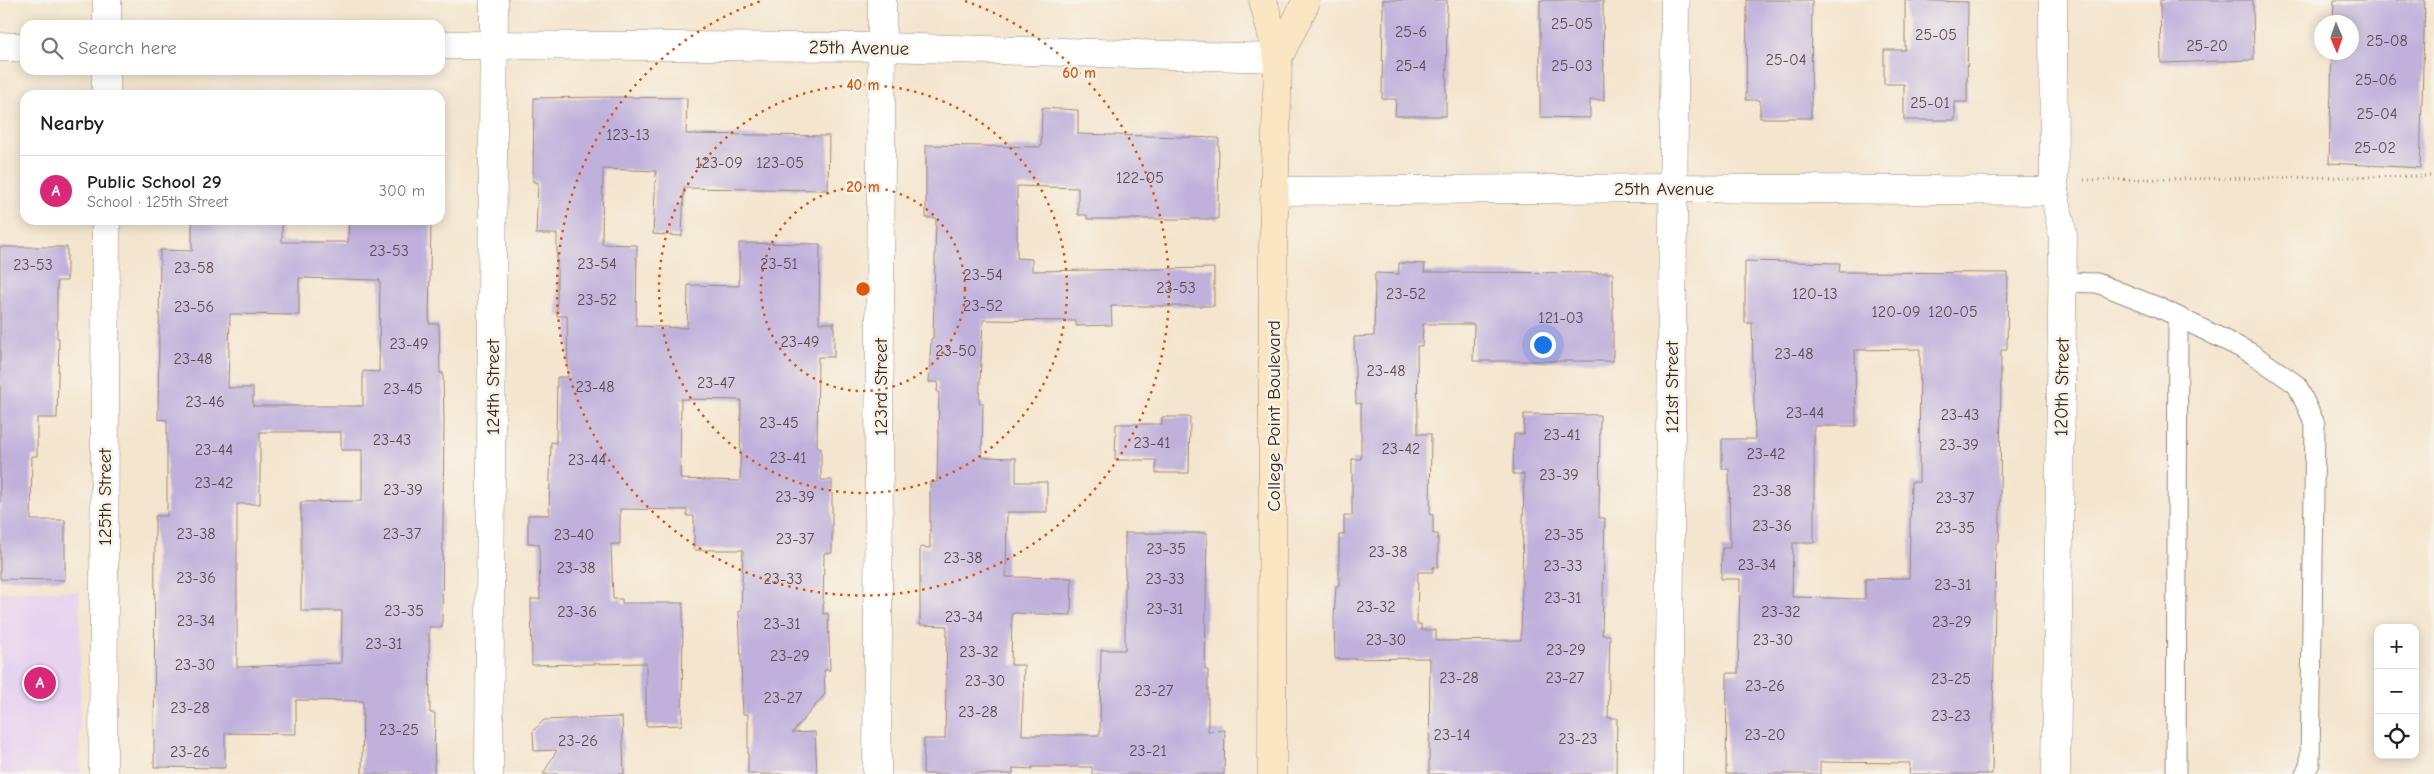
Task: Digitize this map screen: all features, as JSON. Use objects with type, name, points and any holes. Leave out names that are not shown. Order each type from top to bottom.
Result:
[{"type":"street","points":[[107,0],[107,20]]},
{"type":"street","name":"124th Street","points":[[489,774],[494,0]]},
{"type":"street","name":"123rd Street","points":[[877,774],[882,0]]},
{"type":"street","name":"College Point Boulevard","points":[[1263,0],[1278,58],[1274,191],[1272,774]]},
{"type":"street","name":"College Point Boulevard","points":[[1278,58],[1305,4],[1305,0]]},
{"type":"street","name":"121st Street","points":[[1668,774],[1675,0]]},
{"type":"street","name":"120th Street","points":[[2053,0],[2054,185],[2063,236],[2056,774]]},
{"type":"street","name":"25th Avenue","points":[[445,45],[882,47],[1278,58]]},
{"type":"street","points":[[0,47],[20,47]]},
{"type":"street","points":[[106,75],[106,90]]},
{"type":"street","name":"25th Avenue","points":[[1274,191],[2054,185]]},
{"type":"street","name":"125th Street","points":[[103,774],[106,225]]},
{"type":"lane","points":[[2062,282],[2097,282],[2178,316],[2251,353],[2297,385],[2315,424],[2310,763],[2305,774]]},
{"type":"lane","points":[[2176,774],[2178,316]]},
{"type":"path","points":[[2054,185],[2434,176]]},
{"type":"shaded area","points":[[80,591],[80,774],[0,774],[0,592]]},
{"type":"building","points":[[1383,0],[1447,0],[1446,116],[1395,116],[1396,99],[1382,99]]},
{"type":"building","points":[[1540,0],[1603,0],[1604,100],[1590,100],[1590,118],[1540,117]]},
{"type":"building","points":[[1747,0],[1812,0],[1811,118],[1760,118],[1760,100],[1746,100]]},
{"type":"building","points":[[1905,0],[1968,2],[1967,102],[1955,102],[1955,120],[1904,120],[1904,84],[1884,84],[1884,50],[1905,50]]},
{"type":"building","points":[[2160,0],[2253,0],[2254,60],[2161,63]]},
{"type":"building","points":[[2334,0],[2425,0],[2420,168],[2329,163],[2332,60],[2359,60],[2359,15],[2333,15]]},
{"type":"building","points":[[534,98],[687,98],[686,134],[829,136],[828,190],[684,188],[682,236],[653,234],[656,171],[603,169],[602,244],[637,245],[636,326],[687,328],[688,285],[739,286],[739,243],[820,244],[819,323],[834,323],[834,357],[818,357],[817,446],[821,449],[821,480],[832,480],[832,553],[824,553],[823,614],[828,613],[830,670],[824,670],[825,694],[792,733],[815,732],[817,774],[748,774],[748,714],[743,714],[739,611],[741,611],[743,550],[694,550],[694,516],[687,516],[687,510],[620,509],[620,544],[611,544],[613,599],[622,599],[622,603],[683,603],[682,725],[646,726],[646,663],[532,665],[531,599],[540,599],[539,544],[528,543],[528,515],[549,515],[551,442],[556,443],[557,377],[568,377],[567,316],[557,316],[557,234],[536,234],[538,182],[533,182]],"holes":[[[681,399],[741,400],[740,481],[680,479]]]},
{"type":"building","points":[[1042,108],[1078,110],[1078,134],[1219,138],[1218,219],[1087,219],[1087,215],[1078,215],[1078,188],[1017,186],[1017,258],[1032,259],[1032,271],[1214,268],[1214,306],[1111,306],[1112,325],[1076,326],[1076,321],[983,320],[979,403],[983,403],[982,457],[1016,458],[1016,482],[1047,482],[1047,512],[1007,512],[1006,577],[1072,578],[1071,615],[1012,613],[1011,665],[1024,665],[1022,735],[1100,735],[1101,650],[1125,650],[1125,533],[1207,533],[1205,670],[1208,670],[1208,731],[1225,730],[1224,774],[1092,774],[1092,767],[1032,767],[1032,769],[1013,768],[1013,774],[923,774],[924,739],[945,739],[947,626],[920,625],[920,547],[930,548],[930,482],[937,482],[939,392],[937,392],[938,382],[929,382],[931,339],[933,338],[936,218],[926,218],[926,145],[1041,147]]},
{"type":"building","points":[[192,225],[282,225],[282,242],[348,242],[349,225],[431,225],[429,324],[439,324],[440,373],[443,373],[444,421],[442,627],[429,627],[430,713],[435,713],[434,774],[362,774],[363,701],[296,700],[296,734],[225,733],[225,768],[154,767],[155,516],[167,516],[167,420],[158,419],[160,250],[192,251]],"holes":[[[299,278],[380,280],[379,372],[363,371],[363,406],[253,406],[253,388],[228,388],[230,314],[299,315]],[[260,432],[341,432],[341,450],[362,450],[362,501],[301,502],[301,611],[342,611],[341,663],[237,667],[237,504],[260,504]]]},
{"type":"building","points":[[0,247],[67,247],[67,281],[57,281],[57,338],[59,338],[57,418],[37,418],[37,456],[32,456],[31,520],[65,520],[65,580],[0,579]]},
{"type":"building","points":[[1745,261],[1840,263],[1839,272],[2008,273],[2007,350],[2001,350],[2000,512],[1999,543],[1996,543],[1992,774],[1909,774],[1910,763],[1820,762],[1820,774],[1726,774],[1727,673],[1738,673],[1740,579],[1721,579],[1722,548],[1730,548],[1729,469],[1722,469],[1722,439],[1755,439],[1752,323],[1745,323]],"holes":[[[1920,349],[1919,482],[1911,482],[1909,578],[1865,579],[1865,599],[1792,597],[1793,543],[1814,543],[1814,426],[1856,426],[1855,350]]]},
{"type":"building","points":[[1399,263],[1425,264],[1424,272],[1613,273],[1613,361],[1473,361],[1474,324],[1423,324],[1422,346],[1417,346],[1418,434],[1431,434],[1430,515],[1433,515],[1433,534],[1438,534],[1438,567],[1433,567],[1433,572],[1418,572],[1417,624],[1421,624],[1421,630],[1436,630],[1436,641],[1521,640],[1524,474],[1513,474],[1514,434],[1524,434],[1524,414],[1600,415],[1599,518],[1605,518],[1602,635],[1610,635],[1608,718],[1617,718],[1616,774],[1429,774],[1430,658],[1335,659],[1334,618],[1336,586],[1339,586],[1339,535],[1344,535],[1344,516],[1352,516],[1352,459],[1361,459],[1361,403],[1356,404],[1354,337],[1374,336],[1375,273],[1399,274]]},
{"type":"building","points":[[1162,417],[1190,417],[1189,473],[1156,473],[1156,460],[1115,460],[1116,424],[1162,424]]},
{"type":"building","points":[[622,717],[624,774],[543,774],[557,750],[534,751],[533,731],[544,720]]},
{"type":"place","name":"Public School 29","points":[[40,683]]}]
